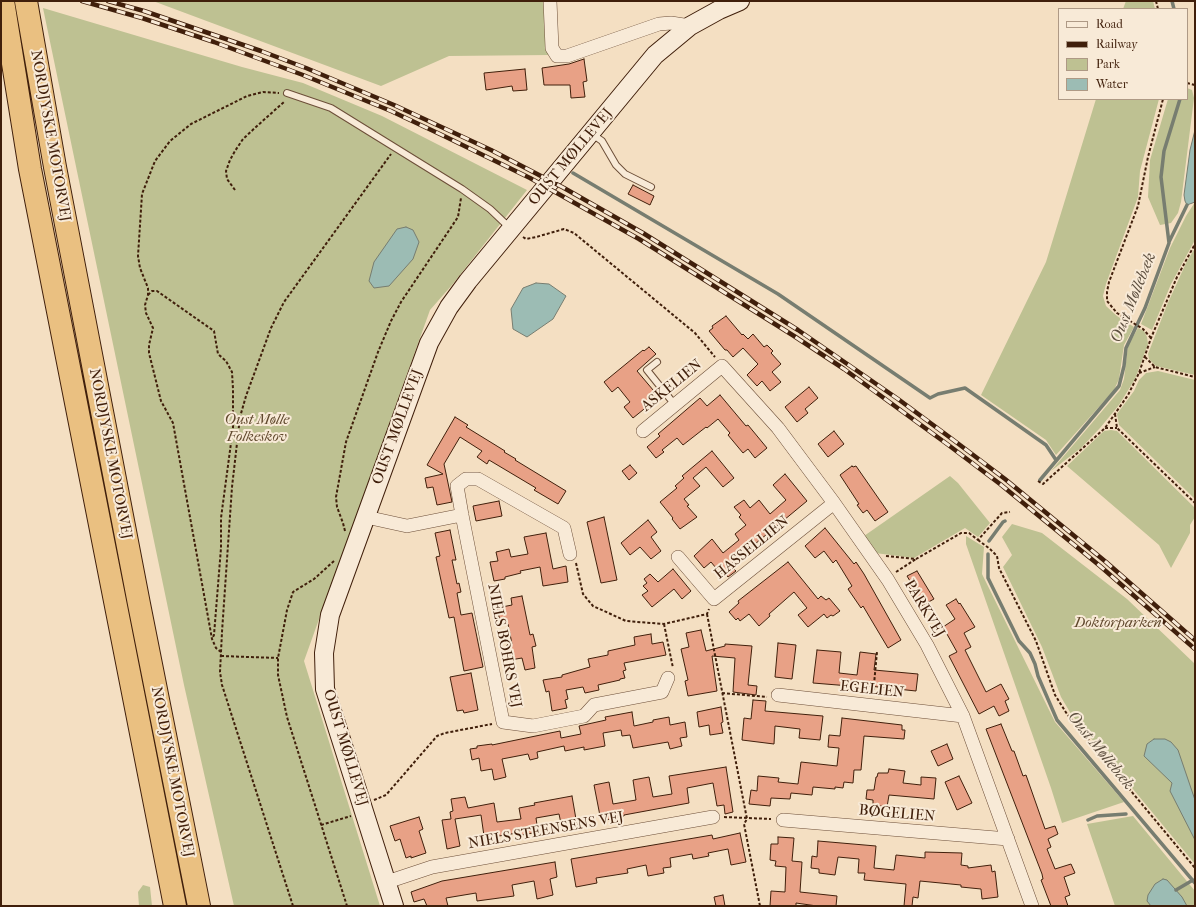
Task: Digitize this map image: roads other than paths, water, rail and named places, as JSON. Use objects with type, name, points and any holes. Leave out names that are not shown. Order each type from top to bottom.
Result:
[{"type":"highway","name":"NORDJYSKE MOTORVEJ","points":[[3,3],[30,169],[175,906]]},
{"type":"highway","name":"NORDJYSKE MOTORVEJ","points":[[27,6],[55,167],[199,906]]},
{"type":"highway","points":[[102,540],[134,746],[162,906]]},
{"type":"highway","points":[[139,604],[183,777],[209,906]]},
{"type":"street","points":[[550,1],[552,48],[557,56],[567,56],[660,24],[671,23],[690,26]]},
{"type":"street","name":"OUST MØLLEVEJ","points":[[394,906],[326,689],[324,653],[330,615],[429,343],[449,307],[468,281],[655,55],[690,26],[719,10],[740,1]]},
{"type":"street","name":"ASKELIEN","points":[[643,431],[722,366]]},
{"type":"street","name":"PARKVEJ","points":[[722,366],[778,428],[834,503],[888,580],[927,645],[963,716],[1032,906]]},
{"type":"street","name":"NIELS BOHRS VEJ","points":[[570,554],[564,528],[478,479],[466,479],[457,486],[503,722],[533,726],[584,716],[594,705],[662,692],[668,678]]},
{"type":"street","name":"HASSELLIEN","points":[[678,557],[714,599],[834,503]]},
{"type":"street","points":[[366,517],[407,526],[462,515]]},
{"type":"street","name":"EGELIEN","points":[[778,695],[963,716]]},
{"type":"street","name":"NIELS STEENSENS VEJ","points":[[387,882],[432,868],[713,816]]},
{"type":"street","name":"BØGELIEN","points":[[783,820],[1008,839]]},
{"type":"lane","points":[[287,93],[331,108],[396,147],[462,189],[490,209],[512,229]]},
{"type":"lane","points":[[590,133],[602,141],[616,165],[625,174],[651,187]]},
{"type":"lane","points":[[656,362],[647,370],[675,405]]},
{"type":"water","points":[[1195,130],[1195,202],[1187,205],[1184,195],[1190,150]]},
{"type":"water","points":[[406,227],[413,230],[419,242],[413,259],[389,286],[374,288],[369,281],[374,262],[397,229]]},
{"type":"water","points":[[536,283],[549,284],[566,296],[553,319],[527,337],[513,329],[511,309],[523,288]]},
{"type":"water","points":[[1154,739],[1165,739],[1171,742],[1178,750],[1195,800],[1195,840],[1170,791],[1172,783],[1144,756],[1147,744]]},
{"type":"water","points":[[1163,879],[1167,880],[1182,897],[1187,906],[1151,906],[1147,901],[1148,895],[1155,884]]},
{"type":"waterway","name":"Oust Møllebæk","points":[[1172,1],[1174,8]]},
{"type":"waterway","name":"Oust Møllebæk","points":[[1040,480],[1119,386],[1124,366],[1126,348],[1145,308],[1169,243],[1161,177],[1164,151],[1180,100]]},
{"type":"waterway","points":[[573,173],[778,294],[930,398],[938,394],[965,388],[1046,445],[1056,460]]},
{"type":"waterway","points":[[1169,242],[1187,205]]},
{"type":"waterway","name":"Oust Møllebæk","points":[[989,541],[1005,521]]},
{"type":"waterway","name":"Oust Møllebæk","points":[[988,554],[988,578],[1019,641],[1030,653],[1057,720],[1195,883]]},
{"type":"waterway","points":[[1088,820],[1097,816],[1126,814]]},
{"type":"waterway","points":[[1176,890],[1193,880]]},
{"type":"railway","points":[[82,1],[142,18],[214,42],[303,75],[391,111],[530,178],[639,239],[844,369],[947,444],[1000,484],[1100,566],[1195,649]]},
{"type":"railway","points":[[108,1],[144,11],[261,51],[394,105],[491,150],[564,188],[643,233],[798,330],[898,399],[1005,479],[1106,562],[1195,640]]},
{"type":"park label","name":"Oust Mølle Folkeskov","points":[[257,428]]},
{"type":"park label","name":"Doktorparken","points":[[1118,623]]}]
